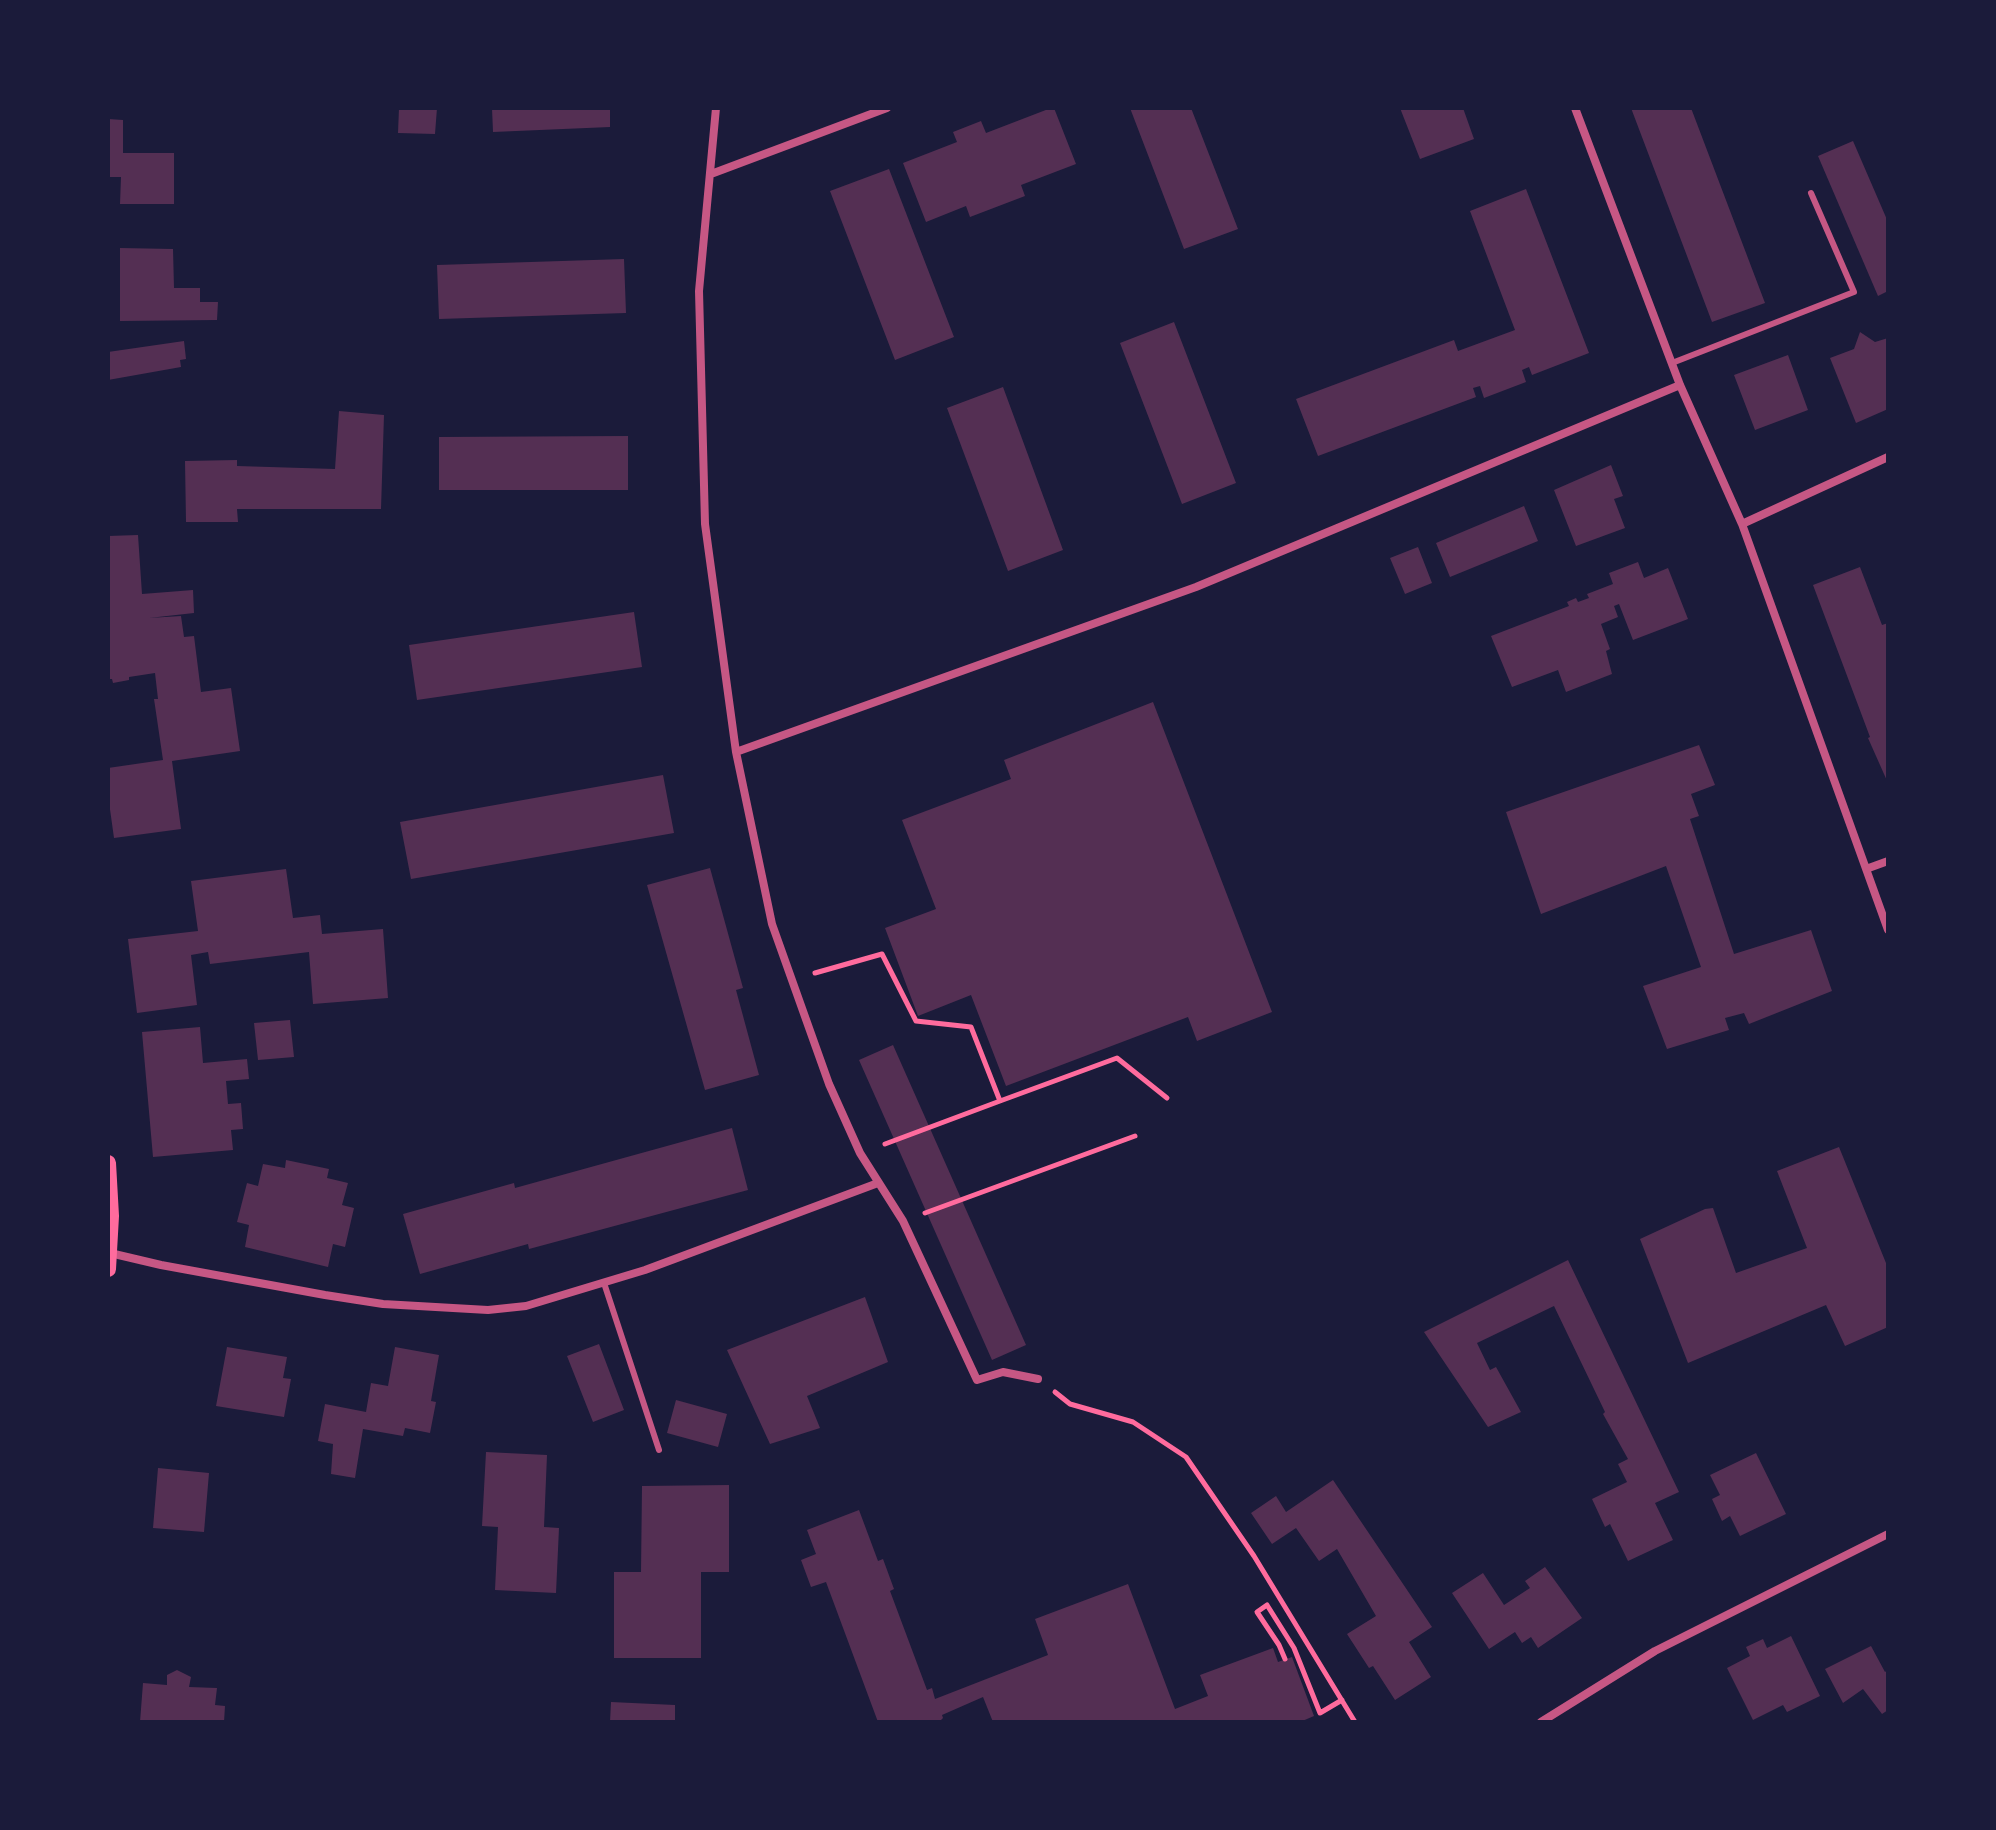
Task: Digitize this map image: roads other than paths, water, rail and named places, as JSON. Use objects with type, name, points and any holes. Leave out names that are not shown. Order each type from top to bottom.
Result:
[{"type":"main road","points":[[108,1163],[109,1258]]},
{"type":"street","points":[[716,108],[699,291],[705,524],[736,752],[772,924],[829,1084],[860,1153],[903,1221],[977,1380],[1003,1372],[1038,1379]]},
{"type":"street","points":[[711,174],[887,108]]},
{"type":"street","points":[[1575,108],[1680,385],[1742,524],[1888,930]]},
{"type":"street","points":[[736,752],[1196,587],[1680,385]]},
{"type":"street","points":[[1742,524],[1888,457]]},
{"type":"street","points":[[1866,869],[1888,861]]},
{"type":"street","points":[[109,1258],[383,1304],[488,1310],[526,1306],[604,1283],[878,1183]]},
{"type":"street","points":[[1541,1722],[1655,1651],[1888,1534]]},
{"type":"lane","points":[[1672,363],[1854,292],[1811,193]]},
{"type":"lane","points":[[604,1283],[659,1450]]}]
